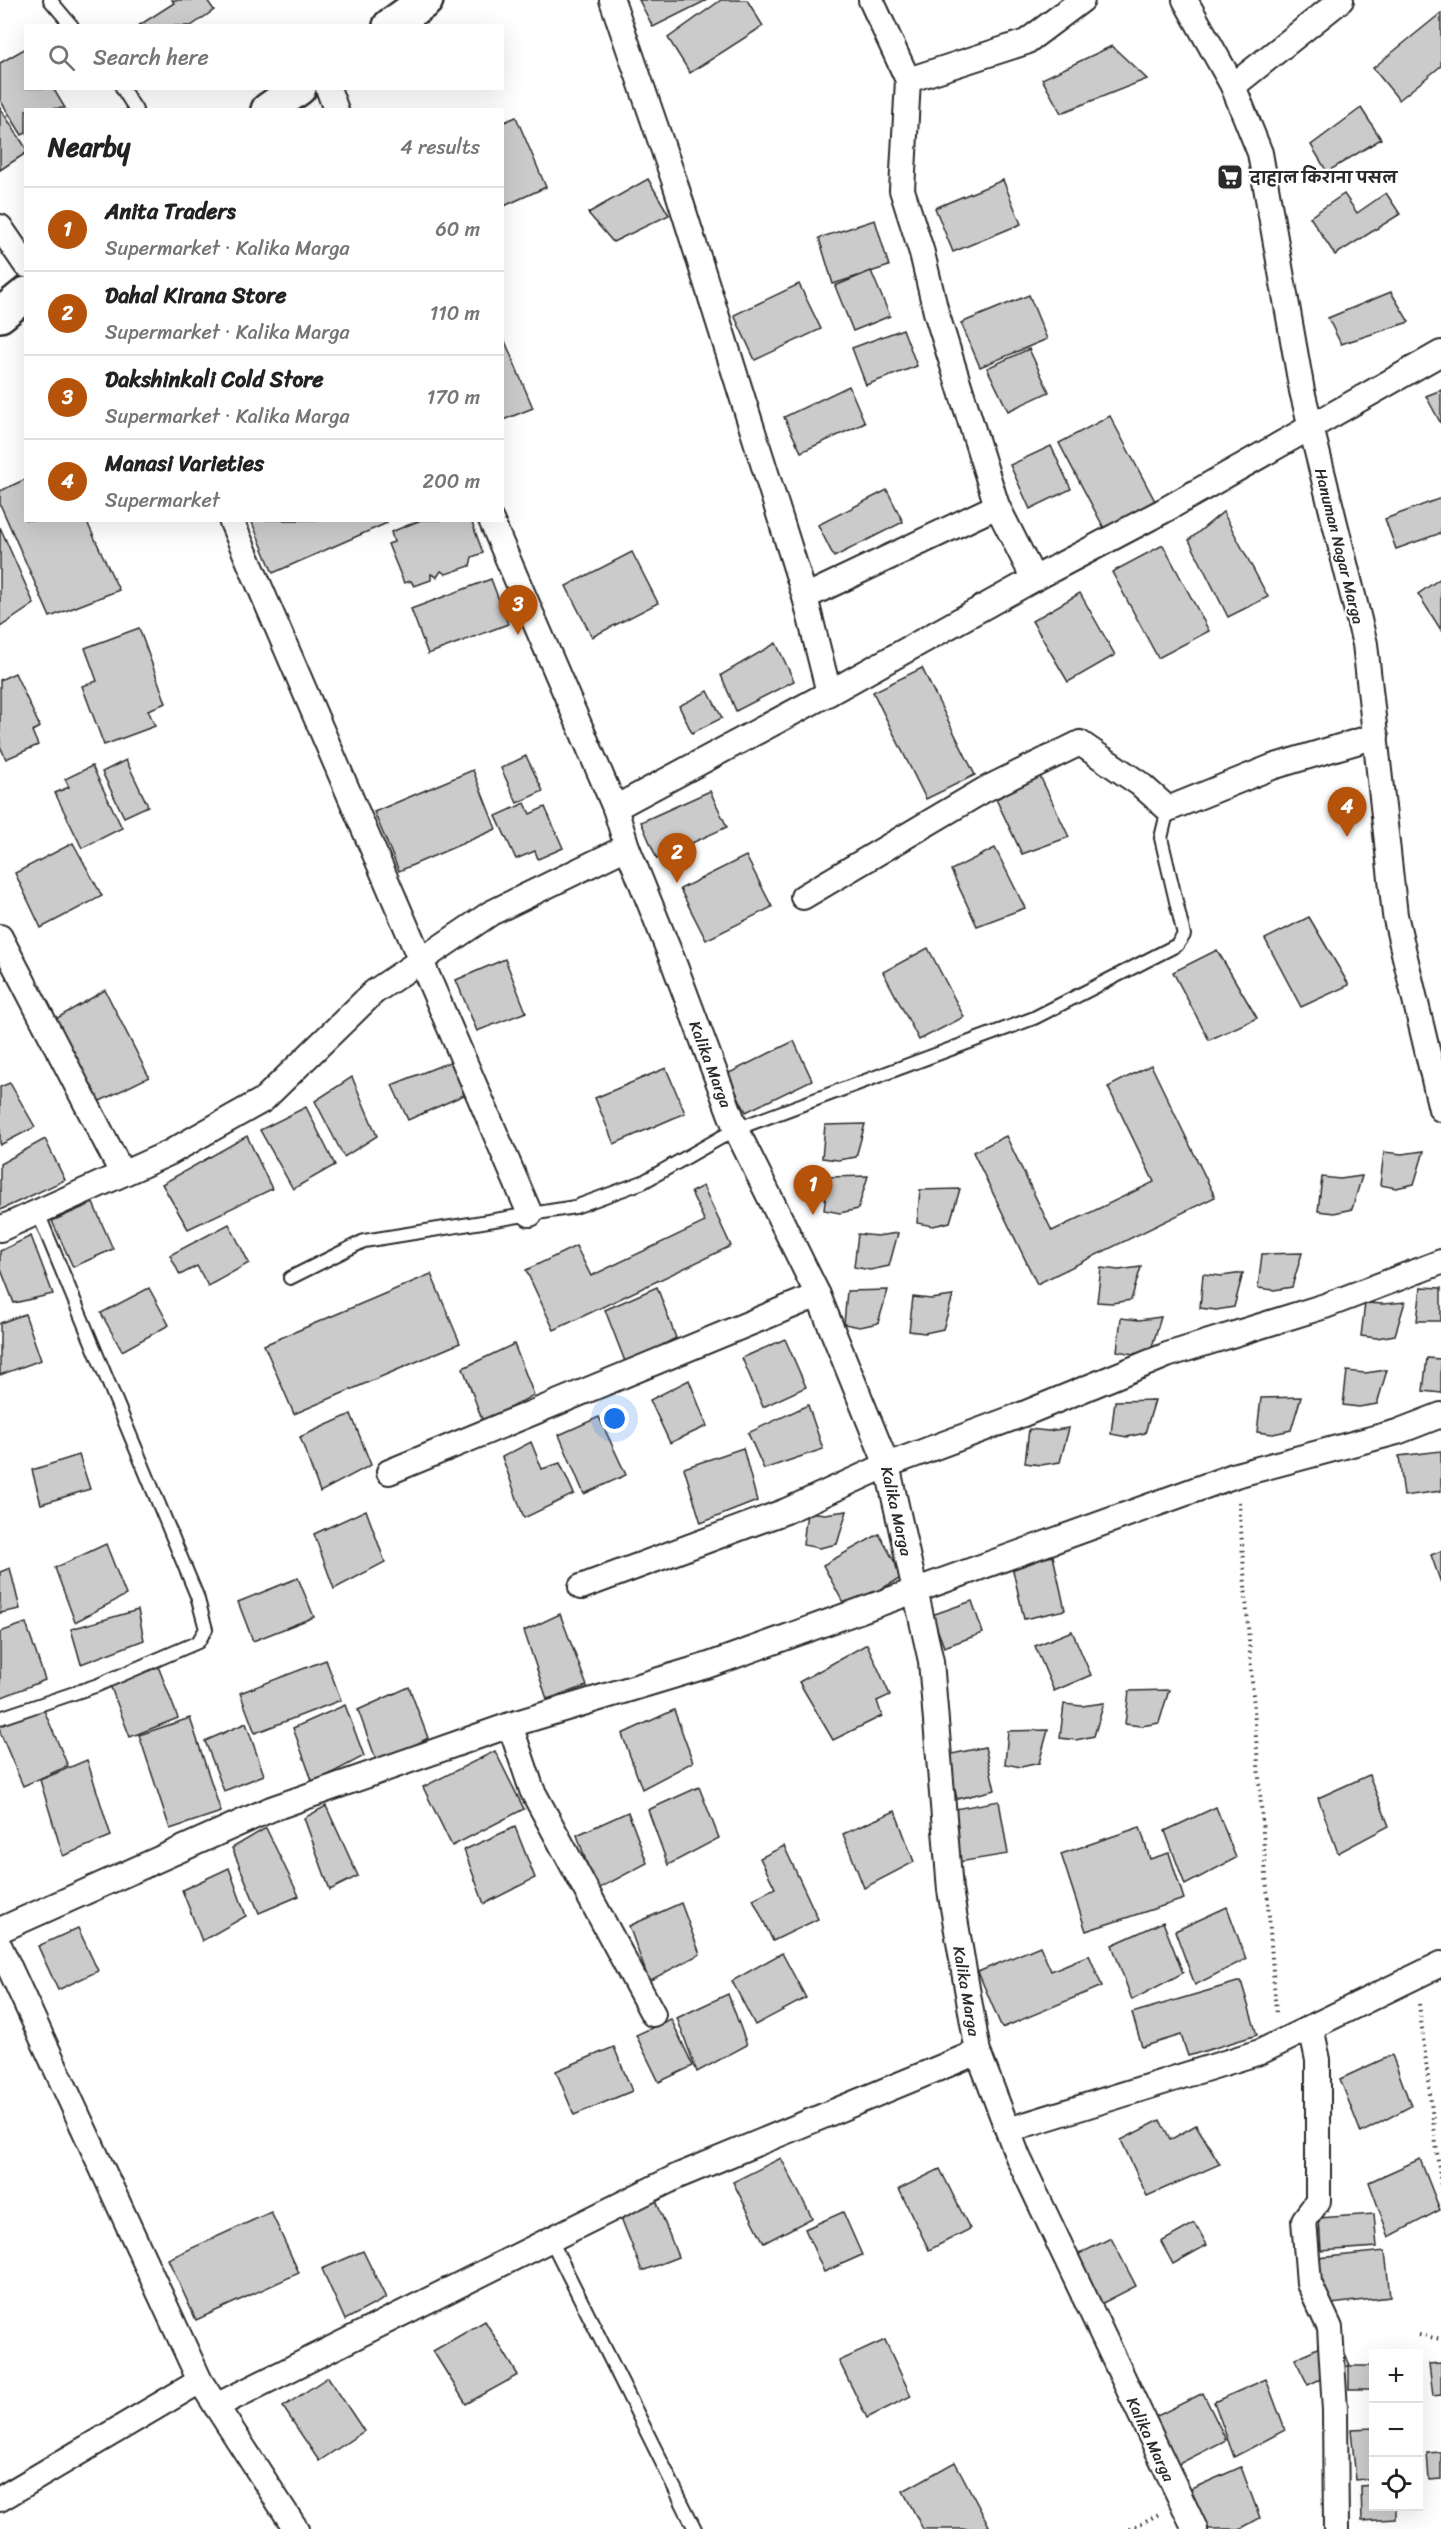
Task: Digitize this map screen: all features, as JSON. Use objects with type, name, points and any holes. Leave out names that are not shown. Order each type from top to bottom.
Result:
[{"type":"highway","points":[[393,24],[426,0]]},
{"type":"highway","points":[[271,108],[296,90]]},
{"type":"highway","points":[[0,315],[24,296]]},
{"type":"street","points":[[612,0],[674,180],[805,597],[828,693]]},
{"type":"street","points":[[870,0],[908,80],[902,190],[922,253],[936,312],[997,506],[1034,579]]},
{"type":"street","points":[[908,80],[1026,42],[1082,0]]},
{"type":"street","name":"Hanuman Nagar Marga","points":[[1185,0],[1233,86],[1260,153],[1310,427],[1365,644],[1395,915],[1441,1109]]},
{"type":"street","points":[[1233,86],[1341,0]]},
{"type":"street","points":[[329,90],[335,108]]},
{"type":"street","points":[[0,227],[24,262]]},
{"type":"street","points":[[615,808],[1163,511],[1441,353]]},
{"type":"street","points":[[805,597],[997,506]]},
{"type":"street","points":[[232,522],[531,1214]]},
{"type":"street","name":"Kalika Marga","points":[[492,522],[615,808],[627,847],[673,960],[736,1129],[818,1295],[887,1465],[931,1661],[950,1890],[978,2052],[1008,2130],[1195,2529]]},
{"type":"street","points":[[803,897],[984,790],[1080,743],[1140,784],[1168,809],[1272,767],[1376,736]]},
{"type":"street","points":[[0,1229],[170,1153],[263,1100],[374,993],[421,960],[491,913],[627,847]]},
{"type":"street","points":[[0,937],[122,1173]]},
{"type":"street","points":[[581,1587],[786,1510],[887,1465],[1021,1415],[1167,1355],[1325,1306],[1441,1262]]},
{"type":"street","points":[[389,1472],[818,1295]]},
{"type":"street","points":[[0,1930],[271,1809],[510,1725],[709,1665],[1236,1475],[1397,1432],[1441,1415]]},
{"type":"street","points":[[510,1725],[532,1790],[653,2014]]},
{"type":"street","points":[[0,1947],[200,2381],[296,2529]]},
{"type":"street","points":[[1008,2130],[1260,2052],[1441,1965]]},
{"type":"street","points":[[1311,2027],[1318,2060],[1318,2201],[1304,2220],[1309,2283],[1330,2328],[1335,2410],[1336,2529]]},
{"type":"street","points":[[216,2406],[678,2176],[978,2052]]},
{"type":"street","points":[[0,2499],[200,2381]]},
{"type":"lane","points":[[50,0],[70,24]]},
{"type":"lane","points":[[123,90],[135,108]]},
{"type":"lane","points":[[290,1278],[364,1240],[575,1207],[643,1182],[736,1129],[1034,1017],[1177,945],[1184,935],[1161,838],[1168,809]]},
{"type":"lane","points":[[0,1718],[98,1685],[198,1642],[206,1629],[197,1596],[38,1213]]},
{"type":"lane","points":[[551,2240],[695,2529]]},
{"type":"path","points":[[1236,1475],[1278,2043]]},
{"type":"path","points":[[1416,1977],[1441,2184]]},
{"type":"path","points":[[1419,2335],[1441,2338]]},
{"type":"building","points":[[172,0],[207,0],[214,10],[194,24],[141,24],[174,3]]},
{"type":"building","points":[[639,0],[707,0],[653,27]]},
{"type":"building","points":[[721,0],[747,0],[763,26],[690,73],[668,38]]},
{"type":"building","points":[[1441,13],[1441,66],[1399,100],[1373,68]]},
{"type":"building","points":[[1112,46],[1147,79],[1061,113],[1042,79]]},
{"type":"building","points":[[24,49],[24,90],[54,90],[65,108],[24,108],[24,134],[22,135],[0,100],[0,63]]},
{"type":"building","points":[[0,108],[24,145],[24,154],[0,170]]},
{"type":"building","points":[[1361,108],[1381,139],[1327,172],[1311,145]]},
{"type":"building","points":[[516,117],[546,187],[504,206],[504,122]]},
{"type":"building","points":[[648,179],[669,215],[613,242],[588,213]]},
{"type":"building","points":[[1003,180],[1021,224],[953,252],[935,208]]},
{"type":"building","points":[[1386,193],[1400,214],[1335,255],[1310,217],[1344,194],[1357,213]]},
{"type":"building","points":[[875,220],[889,266],[833,284],[819,238]]},
{"type":"building","points":[[871,271],[890,316],[853,331],[835,286]]},
{"type":"building","points":[[799,284],[821,329],[755,360],[734,315]]},
{"type":"building","points":[[1391,292],[1409,322],[1341,344],[1328,318]]},
{"type":"building","points":[[1029,295],[1047,339],[980,367],[961,323]]},
{"type":"building","points":[[903,329],[917,366],[866,385],[852,348]]},
{"type":"building","points":[[504,339],[533,408],[504,420]]},
{"type":"building","points":[[1029,349],[1049,392],[1008,411],[987,368]]},
{"type":"building","points":[[849,386],[865,423],[801,452],[784,417]]},
{"type":"building","points":[[1441,390],[1441,424],[1426,396]]},
{"type":"building","points":[[1110,416],[1156,503],[1105,530],[1059,443]]},
{"type":"building","points":[[1051,446],[1071,489],[1030,509],[1010,465]]},
{"type":"building","points":[[24,480],[24,522],[87,522],[119,590],[50,617],[0,504],[0,491]]},
{"type":"building","points":[[887,490],[903,522],[834,557],[818,525]]},
{"type":"building","points":[[1441,498],[1441,533],[1396,549],[1385,519]]},
{"type":"building","points":[[1223,512],[1268,597],[1228,617],[1189,540]]},
{"type":"building","points":[[252,522],[387,522],[387,523],[273,573]]},
{"type":"building","points":[[416,522],[472,522],[483,553],[472,557],[470,566],[446,574],[441,571],[437,577],[431,574],[431,580],[414,586],[411,581],[404,583],[388,544],[394,542],[391,532]]},
{"type":"building","points":[[0,527],[34,604],[0,627]]},
{"type":"building","points":[[1163,545],[1209,631],[1158,658],[1112,572]]},
{"type":"building","points":[[632,552],[658,603],[592,637],[566,586]]},
{"type":"building","points":[[1441,578],[1441,630],[1418,594]]},
{"type":"building","points":[[491,579],[508,624],[428,654],[411,609]]},
{"type":"building","points":[[1080,593],[1115,655],[1068,682],[1032,621]]},
{"type":"building","points":[[139,628],[166,703],[148,710],[155,726],[104,745],[82,686],[97,681],[85,648]]},
{"type":"building","points":[[776,643],[794,681],[736,711],[721,675]]},
{"type":"building","points":[[922,668],[975,775],[926,799],[873,692]]},
{"type":"building","points":[[15,673],[40,727],[32,731],[38,745],[6,759],[0,746],[0,680]]},
{"type":"building","points":[[708,691],[722,718],[692,733],[679,706]]},
{"type":"building","points":[[526,756],[543,791],[517,803],[501,768]]},
{"type":"building","points":[[126,760],[148,806],[124,817],[102,772]]},
{"type":"building","points":[[92,766],[122,828],[82,848],[55,793],[69,787],[65,779]]},
{"type":"building","points":[[473,770],[496,829],[399,871],[374,812]]},
{"type":"building","points":[[1040,776],[1069,837],[1022,854],[996,799]]},
{"type":"building","points":[[710,791],[727,827],[657,859],[641,822]]},
{"type":"building","points":[[525,803],[530,814],[545,807],[563,848],[538,859],[535,851],[516,859],[496,816]]},
{"type":"building","points":[[73,843],[102,896],[41,928],[15,873]]},
{"type":"building","points":[[995,848],[1025,908],[977,926],[951,870]]},
{"type":"building","points":[[746,856],[772,907],[706,940],[680,889]]},
{"type":"building","points":[[1309,917],[1349,985],[1301,1007],[1265,939]]},
{"type":"building","points":[[928,948],[964,1017],[919,1040],[883,972]]},
{"type":"building","points":[[1217,950],[1257,1018],[1209,1040],[1173,972]]},
{"type":"building","points":[[505,959],[526,1012],[477,1031],[456,980]]},
{"type":"building","points":[[105,990],[149,1077],[88,1107],[47,1024]]},
{"type":"building","points":[[794,1041],[812,1080],[746,1112],[727,1074]]},
{"type":"building","points":[[452,1061],[464,1095],[408,1120],[392,1085]]},
{"type":"building","points":[[1151,1065],[1215,1197],[1037,1284],[973,1152],[1006,1136],[1052,1231],[1154,1182],[1108,1087]]},
{"type":"building","points":[[666,1068],[685,1113],[614,1144],[595,1098]]},
{"type":"building","points":[[352,1077],[377,1136],[344,1157],[315,1101]]},
{"type":"building","points":[[10,1083],[35,1127],[0,1145],[0,1087]]},
{"type":"building","points":[[306,1107],[335,1165],[293,1189],[260,1130]]},
{"type":"building","points":[[865,1124],[856,1157],[838,1160],[822,1158],[825,1125]]},
{"type":"building","points":[[247,1136],[272,1189],[188,1229],[162,1184]]},
{"type":"building","points":[[45,1139],[65,1180],[0,1210],[0,1164]]},
{"type":"building","points":[[1424,1151],[1414,1184],[1396,1188],[1380,1185],[1384,1152],[1402,1154]]},
{"type":"building","points":[[868,1176],[858,1209],[840,1213],[824,1210],[828,1177]]},
{"type":"building","points":[[1362,1176],[1352,1209],[1334,1213],[1318,1211],[1322,1177],[1340,1179]]},
{"type":"building","points":[[703,1186],[731,1246],[554,1330],[526,1270],[576,1246],[591,1276],[705,1222],[691,1192]]},
{"type":"building","points":[[960,1189],[950,1222],[933,1226],[917,1223],[920,1190]]},
{"type":"building","points":[[93,1203],[113,1249],[73,1267],[52,1221]]},
{"type":"building","points":[[229,1224],[249,1263],[208,1286],[197,1266],[180,1275],[170,1255]]},
{"type":"building","points":[[898,1233],[889,1266],[870,1270],[854,1267],[858,1234],[877,1236]]},
{"type":"building","points":[[31,1236],[53,1294],[14,1303],[0,1267],[0,1251]]},
{"type":"building","points":[[1302,1253],[1292,1287],[1274,1290],[1258,1288],[1262,1254]]},
{"type":"building","points":[[1141,1267],[1131,1300],[1112,1303],[1097,1302],[1101,1268],[1119,1270]]},
{"type":"building","points":[[1243,1273],[1234,1307],[1216,1310],[1200,1308],[1203,1274],[1222,1276]]},
{"type":"building","points":[[431,1274],[460,1343],[294,1414],[264,1345]]},
{"type":"building","points":[[657,1287],[676,1338],[626,1364],[605,1310]]},
{"type":"building","points":[[1421,1287],[1441,1288],[1441,1321],[1417,1321]]},
{"type":"building","points":[[149,1288],[169,1325],[122,1351],[101,1313]]},
{"type":"building","points":[[888,1290],[878,1323],[860,1327],[844,1324],[847,1291]]},
{"type":"building","points":[[953,1296],[943,1329],[925,1333],[909,1331],[913,1297],[931,1299]]},
{"type":"building","points":[[1405,1302],[1395,1335],[1377,1338],[1361,1336],[1365,1303]]},
{"type":"building","points":[[25,1314],[41,1360],[0,1375],[0,1323]]},
{"type":"building","points":[[1161,1317],[1151,1350],[1133,1354],[1117,1351],[1121,1318],[1139,1320]]},
{"type":"building","points":[[785,1339],[806,1387],[763,1407],[742,1358]]},
{"type":"building","points":[[514,1344],[534,1395],[483,1422],[463,1368]]},
{"type":"building","points":[[1427,1358],[1441,1359],[1441,1393],[1423,1391]]},
{"type":"building","points":[[1387,1370],[1377,1404],[1359,1407],[1343,1405],[1347,1371],[1365,1373]]},
{"type":"building","points":[[689,1380],[707,1426],[670,1443],[650,1400]]},
{"type":"building","points":[[1301,1397],[1291,1430],[1273,1434],[1257,1432],[1261,1398]]},
{"type":"building","points":[[1155,1400],[1145,1433],[1127,1437],[1111,1434],[1115,1401]]},
{"type":"building","points":[[808,1405],[823,1449],[764,1469],[748,1433]]},
{"type":"building","points":[[351,1414],[371,1465],[320,1492],[300,1437]]},
{"type":"building","points":[[599,1417],[626,1475],[584,1494],[559,1435]]},
{"type":"building","points":[[1069,1428],[1060,1462],[1041,1465],[1025,1463],[1029,1429],[1048,1431]]},
{"type":"building","points":[[531,1442],[542,1469],[560,1463],[574,1494],[524,1518],[502,1457]]},
{"type":"building","points":[[743,1448],[757,1501],[701,1523],[684,1468]]},
{"type":"building","points":[[1441,1451],[1441,1491],[1404,1496],[1399,1456]]},
{"type":"building","points":[[79,1455],[90,1489],[41,1504],[32,1470]]},
{"type":"building","points":[[366,1510],[385,1562],[334,1589],[314,1534]]},
{"type":"building","points":[[847,1511],[837,1544],[819,1548],[803,1545],[807,1512],[825,1514]]},
{"type":"building","points":[[879,1534],[903,1577],[846,1608],[823,1565]]},
{"type":"building","points":[[106,1544],[126,1595],[75,1622],[55,1568]]},
{"type":"building","points":[[1441,1551],[1441,1583],[1431,1555]]},
{"type":"building","points":[[1053,1556],[1065,1610],[1024,1619],[1012,1566]]},
{"type":"building","points":[[10,1568],[20,1609],[0,1613],[0,1572]]},
{"type":"building","points":[[298,1578],[314,1617],[253,1641],[238,1602]]},
{"type":"building","points":[[972,1601],[983,1633],[944,1647],[932,1615]]},
{"type":"building","points":[[138,1610],[144,1640],[81,1664],[71,1629]]},
{"type":"building","points":[[560,1614],[587,1686],[547,1699],[524,1631]]},
{"type":"building","points":[[26,1623],[45,1680],[0,1698],[0,1632]]},
{"type":"building","points":[[1072,1631],[1091,1675],[1054,1691],[1035,1646]]},
{"type":"building","points":[[867,1644],[890,1695],[877,1701],[882,1716],[833,1740],[799,1682]]},
{"type":"building","points":[[326,1660],[341,1700],[255,1733],[240,1693]]},
{"type":"building","points":[[158,1666],[178,1718],[130,1737],[110,1685]]},
{"type":"building","points":[[409,1687],[428,1738],[378,1765],[358,1710]]},
{"type":"building","points":[[1169,1690],[1159,1723],[1141,1726],[1125,1724],[1129,1691]]},
{"type":"building","points":[[1104,1703],[1094,1736],[1076,1740],[1060,1738],[1064,1704],[1082,1706]]},
{"type":"building","points":[[345,1705],[364,1756],[313,1783],[293,1728]]},
{"type":"building","points":[[43,1708],[68,1766],[23,1786],[0,1732],[0,1726]]},
{"type":"building","points":[[674,1710],[693,1762],[642,1789],[622,1734]]},
{"type":"building","points":[[190,1718],[221,1812],[170,1829],[139,1735]]},
{"type":"building","points":[[246,1723],[264,1775],[224,1791],[205,1741]]},
{"type":"building","points":[[1048,1730],[1039,1763],[1021,1767],[1005,1764],[1008,1731]]},
{"type":"building","points":[[985,1747],[995,1790],[957,1799],[947,1755]]},
{"type":"building","points":[[495,1751],[524,1809],[452,1846],[423,1787]]},
{"type":"building","points":[[87,1760],[111,1836],[63,1856],[40,1780]]},
{"type":"building","points":[[1369,1775],[1389,1826],[1338,1853],[1318,1798]]},
{"type":"building","points":[[699,1787],[719,1838],[668,1865],[648,1810]]},
{"type":"building","points":[[999,1801],[1008,1854],[959,1862],[949,1810]]},
{"type":"building","points":[[326,1806],[358,1876],[330,1890],[304,1818]]},
{"type":"building","points":[[1216,1807],[1236,1858],[1185,1885],[1165,1831]]},
{"type":"building","points":[[895,1811],[914,1862],[864,1888],[843,1834]]},
{"type":"building","points":[[628,1812],[647,1863],[596,1890],[577,1835]]},
{"type":"building","points":[[515,1827],[535,1878],[484,1904],[464,1850]]},
{"type":"building","points":[[1140,1827],[1150,1859],[1169,1853],[1184,1899],[1086,1931],[1061,1854]]},
{"type":"building","points":[[266,1828],[299,1896],[259,1913],[232,1848]]},
{"type":"building","points":[[784,1846],[818,1919],[773,1941],[753,1899],[775,1888],[760,1858]]},
{"type":"building","points":[[229,1868],[246,1916],[202,1941],[182,1890]]},
{"type":"building","points":[[681,1903],[700,1954],[649,1981],[629,1926]]},
{"type":"building","points":[[1227,1907],[1246,1959],[1195,1985],[1175,1931]]},
{"type":"building","points":[[1163,1922],[1183,1973],[1132,2000],[1112,1945]]},
{"type":"building","points":[[78,1928],[98,1971],[58,1990],[38,1946]]},
{"type":"building","points":[[1040,1946],[1051,1971],[1089,1955],[1102,1986],[1002,2028],[978,1972]]},
{"type":"building","points":[[782,1953],[806,1998],[755,2025],[732,1981]]},
{"type":"building","points":[[1241,1981],[1257,2035],[1188,2056],[1181,2035],[1142,2047],[1132,2013]]},
{"type":"building","points":[[728,1994],[747,2045],[697,2072],[677,2018]]},
{"type":"building","points":[[671,2019],[693,2066],[659,2082],[636,2035]]},
{"type":"building","points":[[614,2047],[632,2091],[574,2115],[556,2071]]},
{"type":"building","points":[[1392,2055],[1411,2106],[1361,2133],[1340,2079]]},
{"type":"building","points":[[1160,2120],[1170,2140],[1196,2125],[1220,2164],[1147,2196],[1121,2140]]},
{"type":"building","points":[[781,2158],[812,2218],[764,2243],[733,2182]]},
{"type":"building","points":[[1420,2159],[1440,2210],[1389,2237],[1369,2182]]},
{"type":"building","points":[[940,2169],[970,2229],[929,2250],[899,2189]]},
{"type":"building","points":[[654,2195],[678,2257],[642,2271],[618,2210]]},
{"type":"building","points":[[271,2212],[299,2273],[196,2320],[168,2259]]},
{"type":"building","points":[[843,2212],[862,2255],[824,2272],[805,2229]]},
{"type":"building","points":[[1374,2214],[1377,2247],[1321,2251],[1319,2218]]},
{"type":"building","points":[[1195,2223],[1207,2245],[1173,2264],[1161,2242]]},
{"type":"building","points":[[1111,2238],[1136,2286],[1095,2307],[1071,2258]]},
{"type":"building","points":[[363,2251],[386,2298],[345,2320],[322,2269]]},
{"type":"building","points":[[1385,2251],[1390,2297],[1323,2305],[1318,2258]]},
{"type":"building","points":[[485,2321],[518,2375],[466,2404],[433,2351]]},
{"type":"building","points":[[1337,2338],[1350,2365],[1308,2385],[1295,2359]]},
{"type":"building","points":[[885,2340],[911,2396],[867,2418],[839,2361]]},
{"type":"building","points":[[1441,2363],[1441,2395],[1433,2396],[1429,2364]]},
{"type":"building","points":[[1349,2366],[1369,2366],[1369,2389],[1349,2389]]},
{"type":"building","points":[[328,2377],[364,2431],[319,2461],[283,2407]]},
{"type":"building","points":[[1266,2379],[1285,2430],[1234,2457],[1214,2402]]},
{"type":"building","points":[[1203,2393],[1226,2440],[1173,2467],[1149,2420]]},
{"type":"building","points":[[1369,2428],[1369,2479],[1356,2480],[1351,2429]]},
{"type":"building","points":[[1441,2452],[1441,2479],[1429,2480],[1427,2453]]},
{"type":"building","points":[[955,2462],[989,2526],[983,2529],[923,2529],[903,2491]]},
{"type":"building","points":[[1241,2467],[1260,2518],[1240,2529],[1203,2529],[1189,2490]]},
{"type":"building","points":[[1369,2485],[1369,2511],[1396,2511],[1396,2519],[1362,2521],[1361,2486]]},
{"type":"place","name":"दाहाल किराना पसल","points":[[1230,177]]},
{"type":"place","name":"Dakshinkali Cold Store","points":[[518,635]]},
{"type":"place","name":"Manasi Varieties","points":[[1347,837]]},
{"type":"place","name":"Dahal Kirana Store","points":[[677,883]]},
{"type":"place","name":"Anita Traders","points":[[813,1215]]}]
